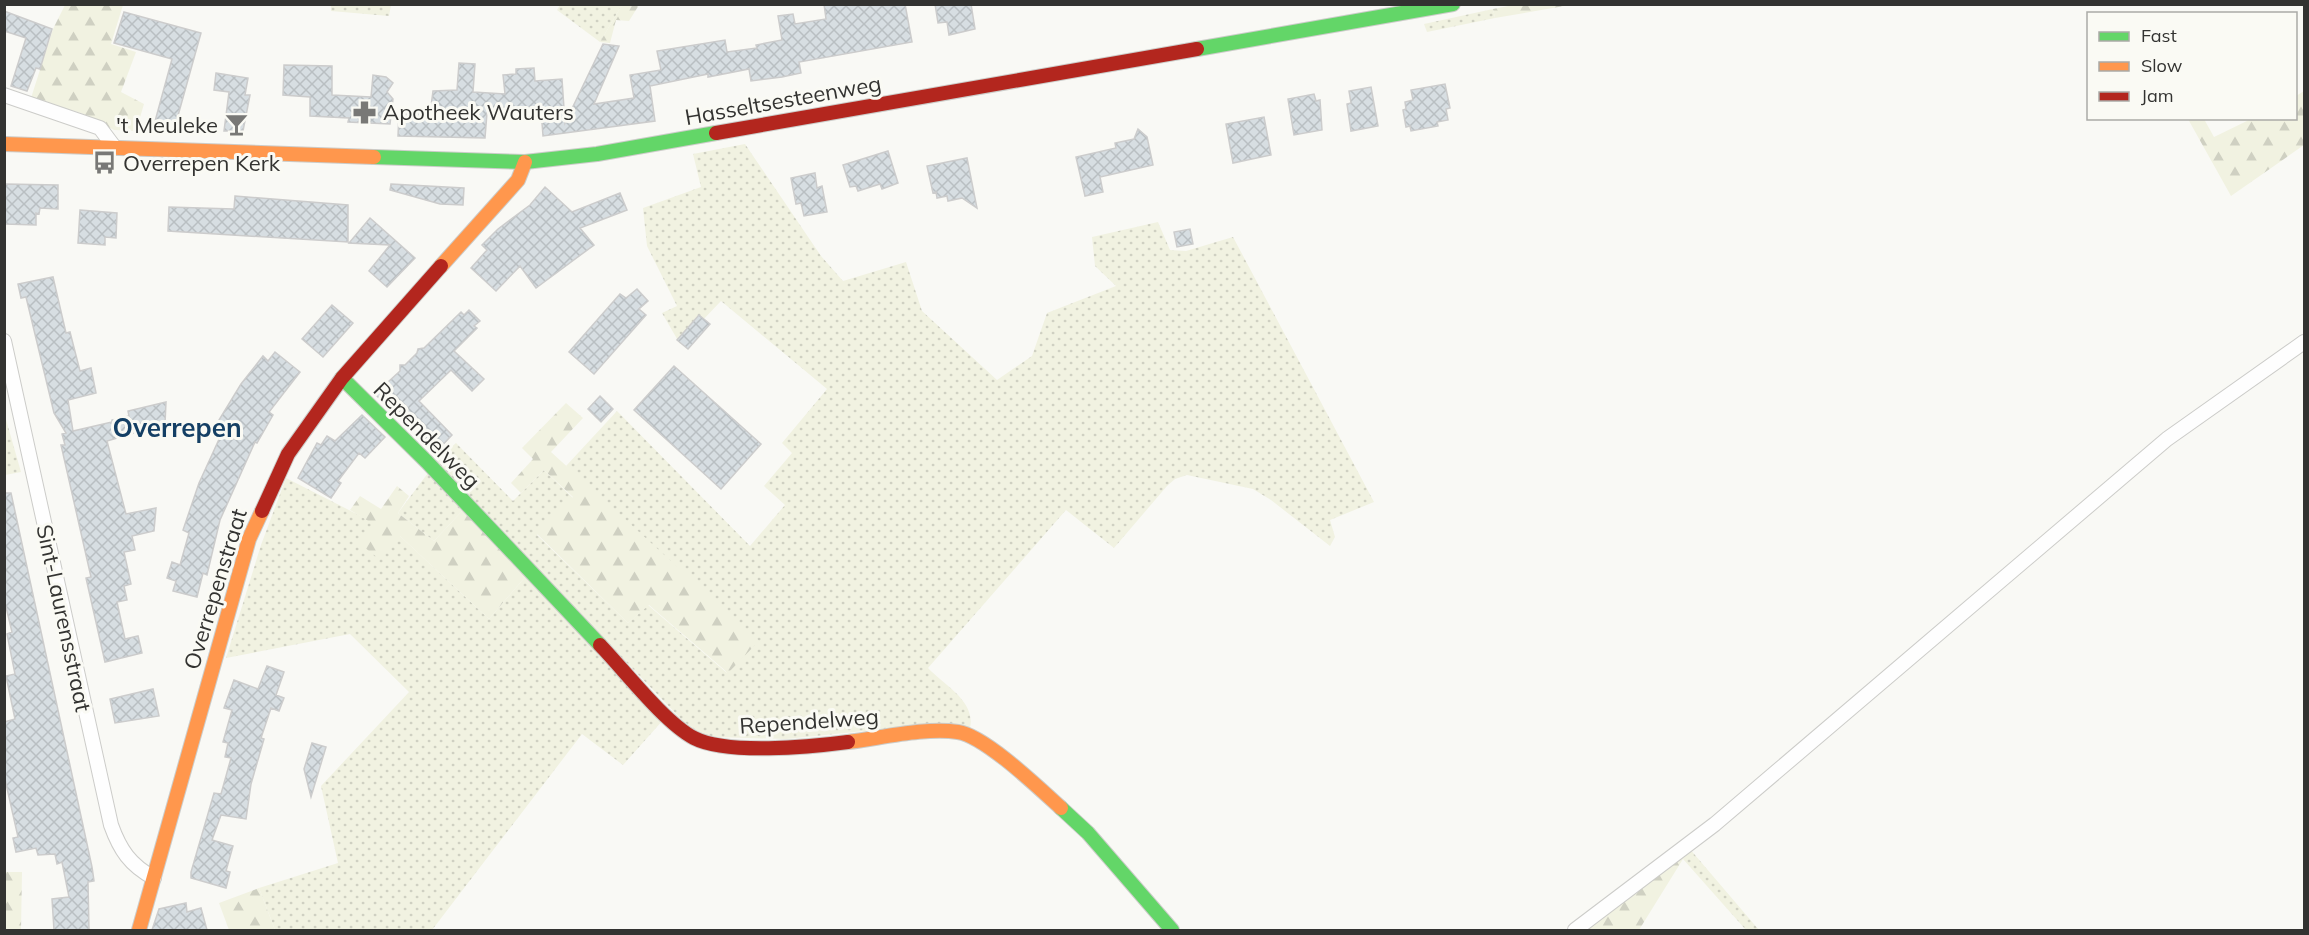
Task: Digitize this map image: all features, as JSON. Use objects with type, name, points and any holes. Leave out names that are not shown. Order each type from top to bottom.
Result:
[{"type":"street","name":"Hasseltsesteenweg","points":[[4,144],[525,162],[597,154],[1452,4]]},
{"type":"street","points":[[4,95],[100,128],[115,148]]},
{"type":"street","name":"Overrepenstraat","points":[[139,930],[249,539],[288,453],[342,378],[518,180],[525,162]]},
{"type":"street","name":"Sint-Laurensstraat","points":[[4,341],[108,814],[124,855],[139,870],[154,878]]},
{"type":"street","points":[[1575,930],[1715,824],[2167,439],[2304,342]]},
{"type":"street","name":"Rependelweg","points":[[342,378],[427,462],[664,713],[692,736],[710,745],[780,748],[932,732],[959,732],[976,739],[1058,805],[1088,833],[1172,930]]},
{"type":"green space","points":[[331,4],[391,5],[389,16],[331,11]]},
{"type":"green space","points":[[1518,4],[1570,5],[1495,18],[1493,9]]},
{"type":"green space","points":[[65,5],[123,5],[111,44],[136,52],[121,92],[144,104],[136,131],[114,130],[81,113],[31,98],[53,29]]},
{"type":"green space","points":[[560,5],[622,5],[600,42],[557,10]]},
{"type":"green space","points":[[622,5],[639,5],[629,21],[616,20],[610,43],[600,42]]},
{"type":"green space","points":[[1493,9],[1495,18],[1427,32],[1424,24]]},
{"type":"green space","points":[[2304,91],[2304,145],[2231,196],[2189,120],[2205,120],[2214,137],[2249,120],[2297,120],[2297,95]]},
{"type":"green space","points":[[745,144],[821,256],[843,281],[906,262],[922,311],[997,380],[1032,356],[1047,313],[1116,286],[1095,266],[1092,237],[1158,222],[1170,250],[1186,251],[1233,237],[1374,502],[1330,520],[1335,537],[1330,546],[1271,500],[1253,489],[1187,475],[1175,479],[1167,486],[1114,548],[1066,510],[928,668],[964,702],[971,718],[970,728],[942,723],[786,739],[715,737],[700,733],[683,721],[434,462],[456,443],[513,501],[544,470],[573,498],[537,535],[628,623],[648,605],[727,673],[586,485],[566,466],[617,411],[750,546],[785,505],[764,486],[792,453],[782,443],[827,389],[721,301],[680,344],[662,313],[677,306],[647,246],[643,208],[701,187],[693,154]]},
{"type":"green space","points":[[566,403],[583,418],[551,452],[759,641],[728,673],[649,605],[628,623],[537,534],[573,497],[544,470],[521,493],[511,483],[533,459],[522,448]]},
{"type":"green space","points":[[5,416],[21,472],[4,475]]},
{"type":"green space","points":[[428,473],[464,509],[434,541],[398,513]]},
{"type":"green space","points":[[286,478],[400,536],[489,619],[526,576],[664,719],[623,765],[582,734],[432,930],[275,930],[259,888],[338,863],[321,786],[409,692],[350,634],[226,658],[261,545]]},
{"type":"green space","points":[[397,486],[409,496],[398,513],[434,541],[464,509],[526,576],[489,619],[400,536],[378,558],[359,543],[375,525],[350,510],[360,496],[381,509]]},
{"type":"green space","points":[[1689,848],[1759,930],[1746,930],[1679,855]]},
{"type":"green space","points":[[1679,855],[1683,859],[1639,930],[1584,930]]},
{"type":"green space","points":[[5,872],[22,872],[21,930],[5,930]]},
{"type":"green space","points":[[259,888],[275,930],[229,930],[219,903]]},
{"type":"building","points":[[824,4],[905,4],[912,42],[799,62],[801,73],[782,77],[751,81],[749,69],[708,77],[708,74],[650,86],[655,121],[543,136],[541,110],[487,113],[485,138],[398,136],[399,114],[430,114],[433,91],[457,90],[459,63],[475,64],[473,92],[505,94],[503,75],[516,74],[516,69],[534,68],[535,81],[562,79],[565,123],[603,44],[619,46],[594,104],[634,98],[630,75],[661,70],[657,51],[725,40],[727,52],[757,48],[756,45],[782,40],[778,16],[793,14],[795,24],[826,19]]},
{"type":"building","points":[[935,4],[971,4],[975,29],[949,35],[947,22],[938,23]]},
{"type":"building","points":[[4,11],[52,29],[40,69],[36,68],[27,91],[11,86],[26,38],[4,31]]},
{"type":"building","points":[[124,12],[201,33],[174,130],[154,125],[172,59],[114,43]]},
{"type":"building","points":[[284,65],[332,66],[332,95],[371,97],[373,75],[386,77],[393,83],[387,92],[393,99],[390,124],[348,122],[349,118],[310,116],[310,97],[283,95]]},
{"type":"building","points":[[216,73],[248,78],[245,95],[250,95],[243,131],[224,131],[229,92],[214,90]]},
{"type":"building","points":[[1445,84],[1450,108],[1446,109],[1448,120],[1437,122],[1438,126],[1411,131],[1410,126],[1406,127],[1403,110],[1406,109],[1405,102],[1413,100],[1411,90]]},
{"type":"building","points":[[1371,87],[1378,126],[1351,131],[1347,104],[1351,103],[1349,91]]},
{"type":"building","points":[[1314,94],[1316,101],[1320,100],[1322,130],[1294,135],[1288,99]]},
{"type":"building","points":[[1264,117],[1271,155],[1233,163],[1226,124]]},
{"type":"building","points":[[1138,129],[1147,137],[1153,165],[1100,177],[1103,192],[1085,196],[1076,157],[1116,148],[1115,143],[1134,139]]},
{"type":"building","points":[[888,151],[898,183],[882,189],[880,184],[858,191],[856,186],[850,187],[843,165]]},
{"type":"building","points":[[967,158],[977,208],[962,198],[948,201],[947,196],[937,198],[936,192],[933,193],[927,166]]},
{"type":"building","points":[[815,173],[817,188],[822,186],[827,212],[804,216],[801,203],[796,204],[791,178]]},
{"type":"building","points":[[5,184],[58,185],[58,209],[40,208],[39,214],[36,213],[36,225],[5,224]]},
{"type":"building","points":[[391,184],[464,188],[463,205],[440,204],[390,190]]},
{"type":"building","points":[[545,187],[572,212],[620,193],[627,210],[580,228],[594,245],[536,288],[520,266],[496,291],[471,268],[487,250],[482,245],[498,229],[530,205]]},
{"type":"building","points":[[235,196],[348,205],[348,242],[168,231],[169,207],[234,209]]},
{"type":"building","points":[[80,210],[117,213],[116,238],[105,237],[105,245],[78,243]]},
{"type":"building","points":[[370,218],[415,258],[387,287],[369,271],[390,245],[349,243]]},
{"type":"building","points":[[1190,229],[1193,244],[1177,247],[1174,232]]},
{"type":"building","points":[[53,277],[66,333],[70,332],[80,371],[91,368],[96,393],[68,400],[73,431],[112,422],[112,420],[129,416],[128,411],[166,402],[165,424],[107,441],[126,514],[156,508],[154,531],[132,536],[135,550],[124,552],[131,584],[124,586],[127,600],[117,602],[125,639],[138,636],[142,653],[105,662],[86,578],[91,577],[61,445],[65,445],[62,434],[66,433],[54,413],[26,297],[21,298],[18,284]]},
{"type":"building","points":[[637,289],[648,301],[639,309],[646,315],[594,374],[569,352],[620,294],[626,298]]},
{"type":"building","points":[[332,305],[353,323],[323,357],[302,339]]},
{"type":"building","points":[[469,310],[480,321],[474,326],[477,328],[454,351],[484,379],[472,391],[451,370],[419,401],[452,435],[435,453],[375,394],[400,371],[400,365],[405,365],[418,349],[424,348],[461,312],[464,315]]},
{"type":"building","points":[[699,315],[710,324],[688,349],[677,340]]},
{"type":"building","points":[[275,352],[300,372],[269,412],[273,415],[257,443],[255,442],[220,520],[207,575],[203,573],[197,597],[173,591],[176,581],[167,578],[172,562],[180,565],[189,533],[183,530],[199,483],[226,424],[219,420],[241,384],[263,356],[268,361]]},
{"type":"building","points":[[674,366],[761,444],[721,489],[634,410]]},
{"type":"building","points":[[600,396],[613,409],[601,422],[588,409]]},
{"type":"building","points":[[362,415],[385,437],[365,458],[359,453],[338,481],[341,483],[331,498],[298,478],[317,443],[321,445],[327,436],[335,441]]},
{"type":"building","points":[[4,493],[11,493],[92,867],[94,881],[88,882],[89,930],[54,930],[52,899],[69,897],[62,862],[57,864],[55,854],[38,855],[36,848],[16,852],[13,838],[18,837],[4,775],[4,722],[15,719],[6,676],[15,674],[7,634],[12,632],[4,599]]},
{"type":"building","points":[[267,666],[284,672],[276,695],[284,698],[279,711],[271,708],[261,738],[264,739],[251,784],[246,819],[221,815],[212,840],[233,846],[226,871],[230,872],[226,888],[191,878],[191,872],[214,793],[221,794],[231,758],[225,757],[228,743],[223,742],[232,710],[224,708],[234,680],[258,689]]},
{"type":"building","points":[[153,689],[159,716],[115,723],[110,699]]},
{"type":"building","points":[[312,743],[326,747],[311,797],[304,769]]},
{"type":"building","points":[[186,903],[187,912],[201,908],[207,930],[152,930],[159,909]]},
{"type":"traffic: fast","points":[[1197,49],[1453,4]]},
{"type":"traffic: fast","points":[[374,157],[525,162],[597,154],[716,133]]},
{"type":"traffic: fast","points":[[342,378],[427,462],[600,645]]},
{"type":"traffic: fast","points":[[1061,808],[1088,833],[1172,930]]},
{"type":"traffic: slow","points":[[4,144],[374,157]]},
{"type":"traffic: slow","points":[[441,266],[518,180],[525,162]]},
{"type":"traffic: slow","points":[[139,930],[249,539],[262,511]]},
{"type":"traffic: slow","points":[[848,742],[918,732],[958,732],[983,743],[997,753],[1061,808]]},
{"type":"traffic: jam","points":[[716,133],[1197,49]]},
{"type":"traffic: jam","points":[[262,511],[288,454],[342,378],[441,266]]},
{"type":"traffic: jam","points":[[600,645],[670,720],[694,738],[709,743],[747,748],[813,746],[848,742]]},
{"type":"place","name":"Apotheek Wauters","points":[[365,112]]},
{"type":"place","name":"'t Meuleke","points":[[236,125]]},
{"type":"place","name":"Overrepen Kerk","points":[[105,163]]},
{"type":"district","name":"Overrepen","points":[[177,427]]}]
